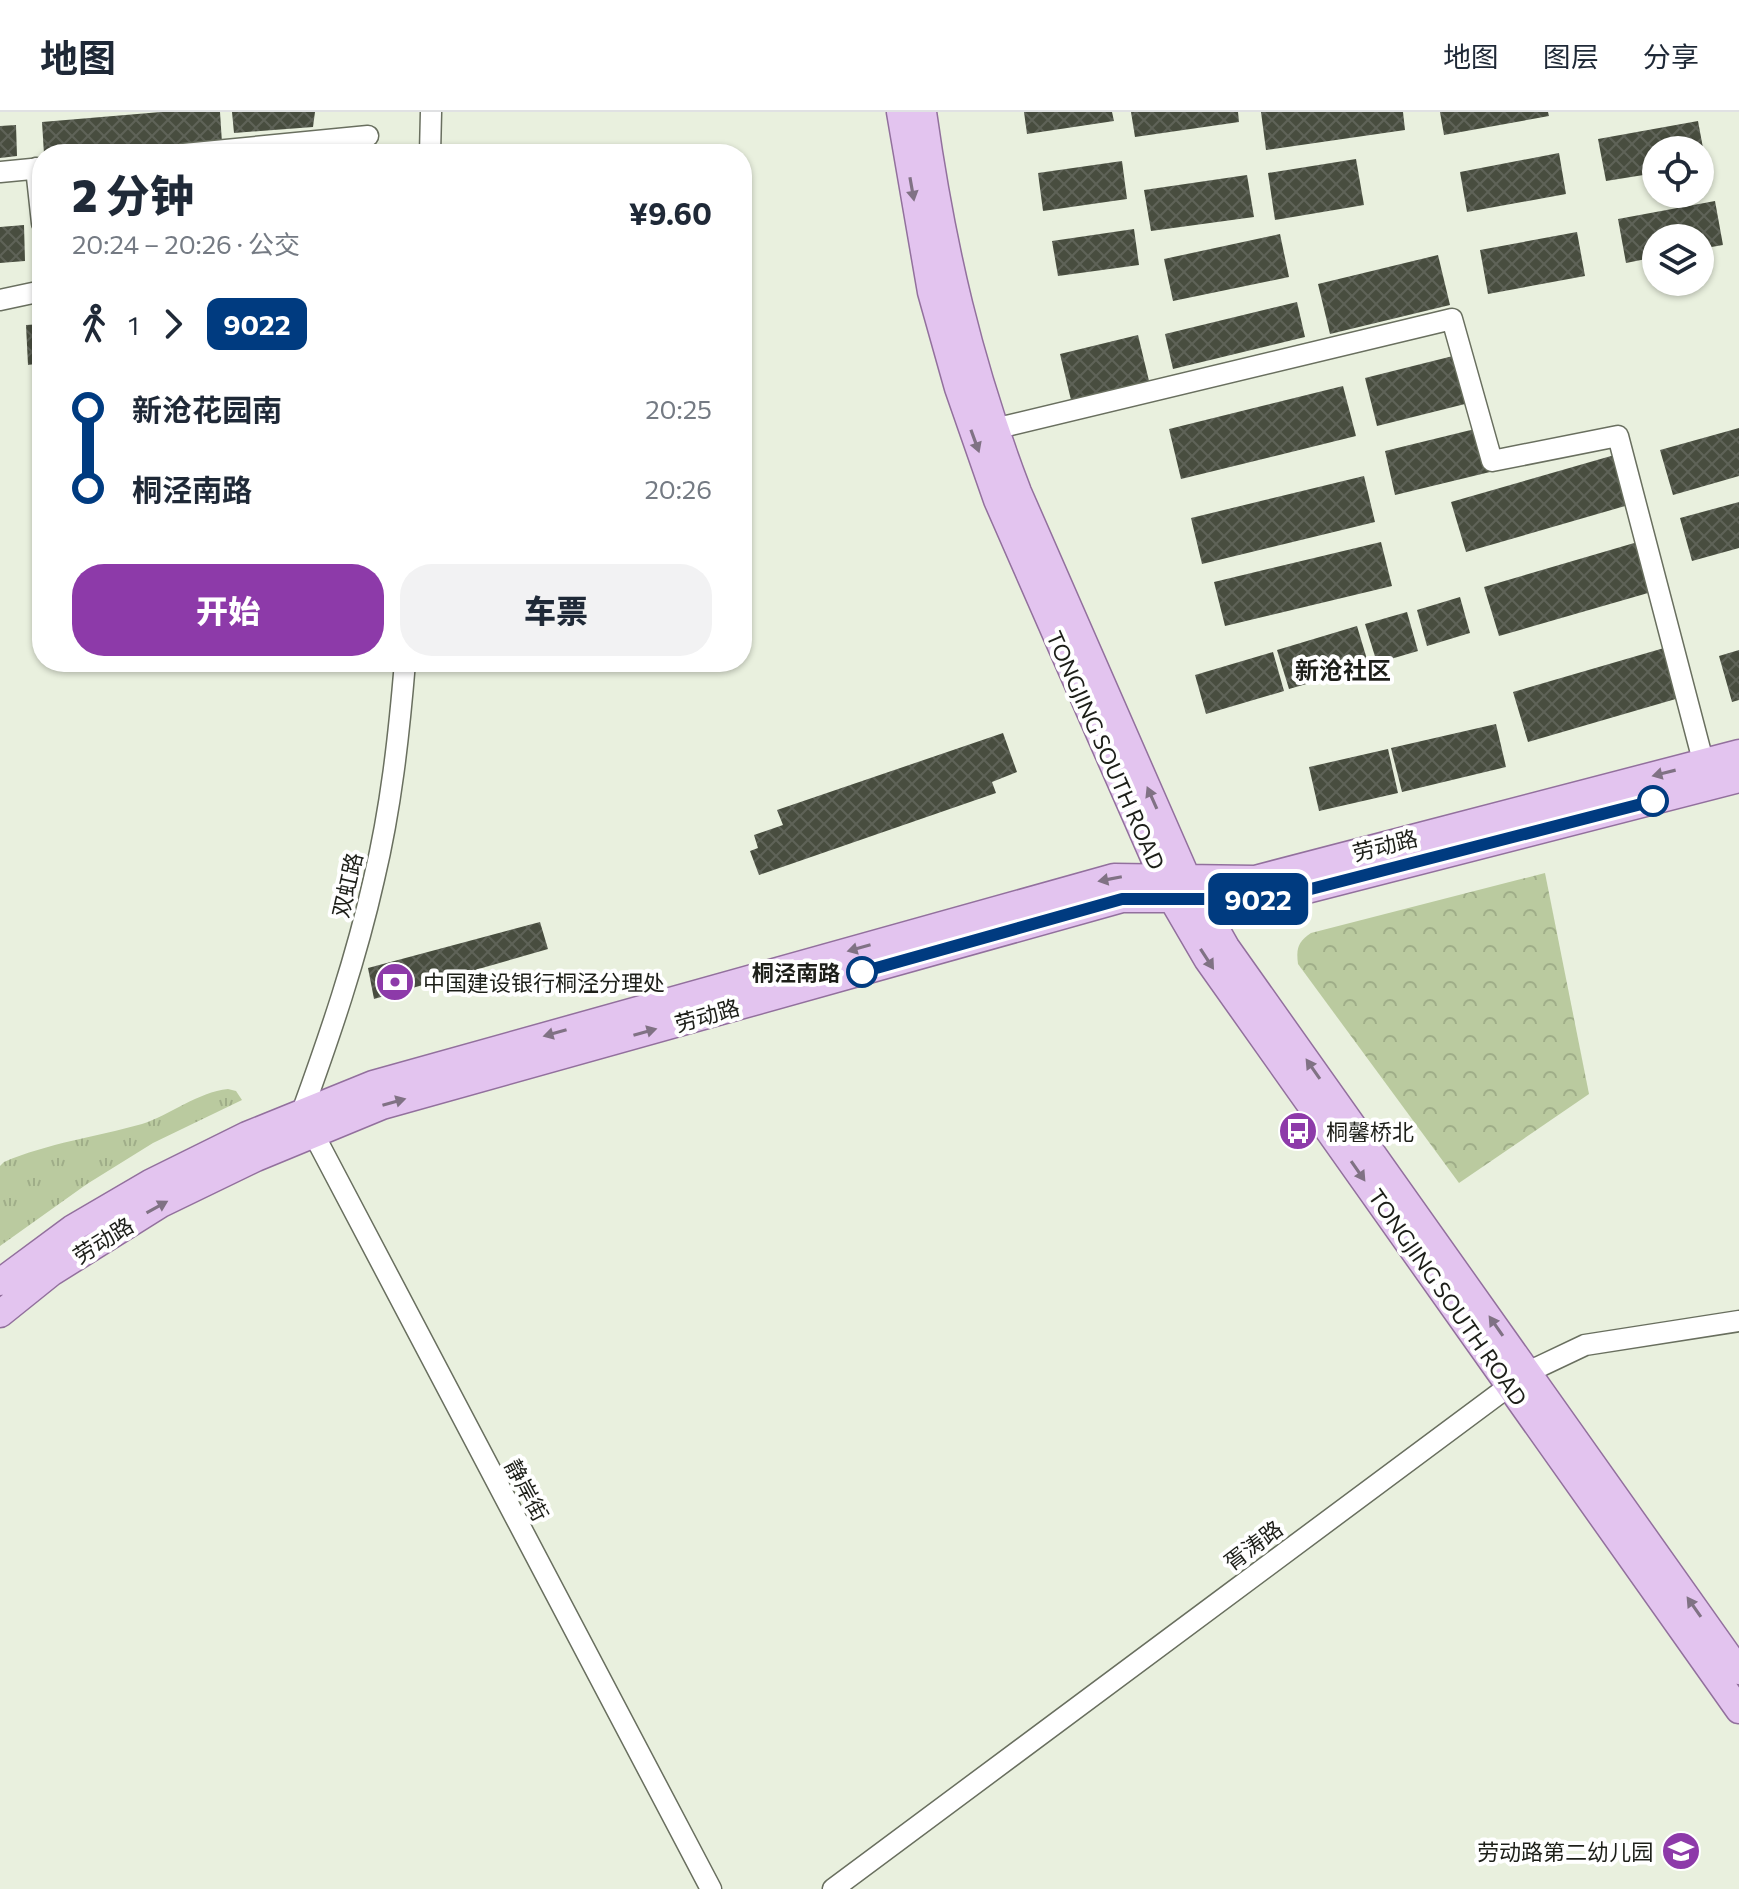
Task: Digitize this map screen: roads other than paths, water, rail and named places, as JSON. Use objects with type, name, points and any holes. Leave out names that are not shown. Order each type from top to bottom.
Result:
[{"type":"main road","name":"TONGJING SOUTH ROAD","points":[[900,112],[931,292],[973,436],[997,500],[1180,888]]},
{"type":"main road","name":"TONGJING SOUTH ROAD","points":[[923,112],[953,287],[994,429],[1207,959],[1739,1671]]},
{"type":"main road","name":"劳动路","points":[[1707,775],[1739,753]]},
{"type":"main road","name":"劳动路","points":[[4,1294],[36,1253],[111,1204],[191,1162],[307,1123],[386,1080],[1114,877],[1180,888],[1255,879],[1707,775],[1739,779]]},
{"type":"main road","name":"TONGJING SOUTH ROAD","points":[[1519,1378],[1739,1710]]},
{"type":"street","points":[[430,144],[431,112]]},
{"type":"street","points":[[300,144],[368,136]]},
{"type":"street","points":[[0,172],[32,169]]},
{"type":"street","points":[[0,300],[32,293]]},
{"type":"street","points":[[994,429],[1452,319],[1492,461],[1618,436],[1707,775]]},
{"type":"street","name":"双虹路","points":[[307,1123],[375,877],[392,787],[404,672]]},
{"type":"street","name":"静岸街","points":[[307,1123],[711,1889]]},
{"type":"street","name":"胥涛路","points":[[833,1889],[1519,1378],[1585,1345],[1739,1321]]},
{"type":"place","name":"桐泾南路","points":[[862,972]]},
{"type":"place","name":"中国建设银行桐泾分理处","points":[[395,982]]},
{"type":"place","name":"桐馨桥北","points":[[1298,1131]]},
{"type":"place","name":"劳动路第二幼儿园","points":[[1681,1851]]},
{"type":"district","name":"新沧社区","points":[[1343,669]]}]
